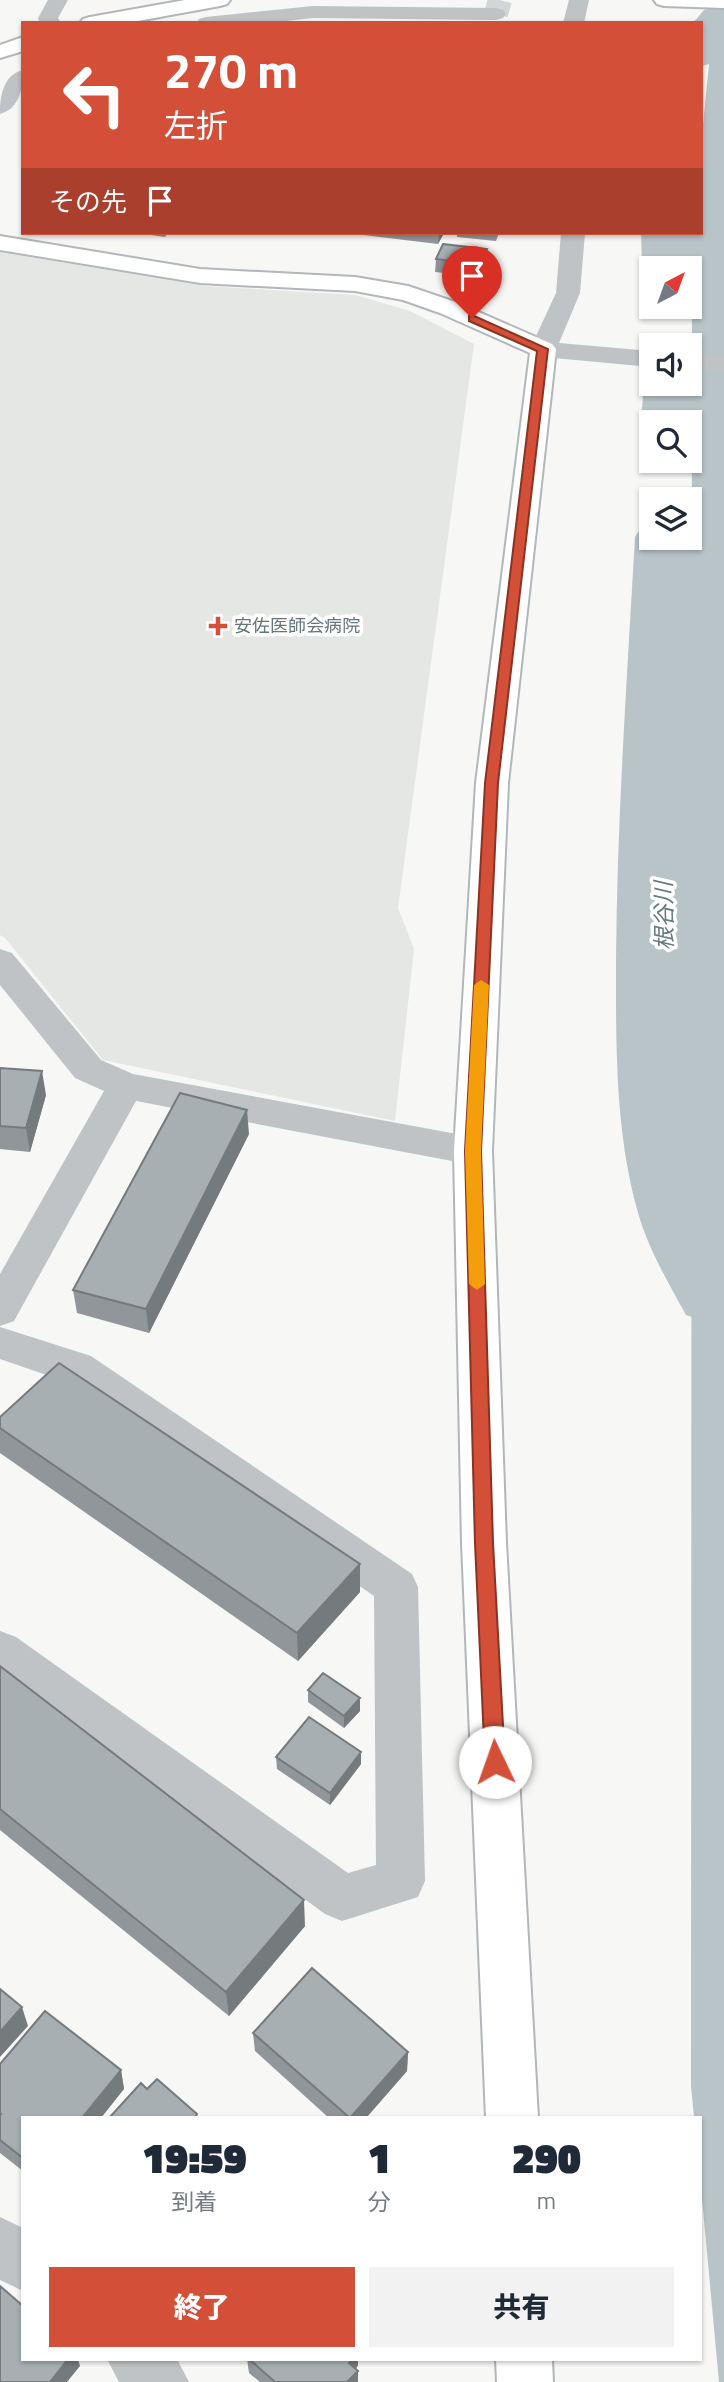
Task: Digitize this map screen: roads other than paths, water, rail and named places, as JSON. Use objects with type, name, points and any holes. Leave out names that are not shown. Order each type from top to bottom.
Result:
[{"type":"street","points":[[50,21],[48,18],[58,0]]},
{"type":"street","points":[[101,21],[220,0]]},
{"type":"street","points":[[574,21],[580,0]]},
{"type":"street","points":[[580,0],[582,21]]},
{"type":"street","points":[[663,0],[724,2]]},
{"type":"street","points":[[225,21],[313,12],[496,15]]},
{"type":"street","points":[[0,52],[21,44]]},
{"type":"street","points":[[0,58],[21,62]]},
{"type":"street","points":[[0,107],[21,79]]},
{"type":"street","points":[[512,2116],[485,1557],[473,1151],[492,783],[543,349],[550,235]]},
{"type":"street","points":[[543,349],[568,293],[573,235]]},
{"type":"street","points":[[0,243],[200,276],[355,285],[408,294],[449,308],[543,349],[639,358]]},
{"type":"street","points":[[702,363],[724,364]]},
{"type":"street","points":[[0,961],[88,1069],[126,1086],[473,1151]]},
{"type":"street","points":[[0,1310],[126,1086]]},
{"type":"street","points":[[0,1343],[76,1368],[396,1587],[401,1881],[342,1898],[0,1651]]},
{"type":"street","points":[[0,2244],[21,2261]]},
{"type":"street","points":[[137,2361],[161,2382]]},
{"type":"street","points":[[524,2361],[525,2382]]},
{"type":"waterway","name":"根谷川","points":[[703,48],[724,22]]},
{"type":"waterway","name":"根谷川","points":[[674,235],[675,256]]},
{"type":"waterway","name":"根谷川","points":[[679,396],[679,410]]},
{"type":"waterway","name":"根谷川","points":[[673,550],[664,847],[668,1078],[680,1167],[690,1210],[705,1249],[724,1285]]},
{"type":"tunnel","points":[[496,14],[500,0]]},
{"type":"place","name":"安佐医師会病院","points":[[218,626]]}]
